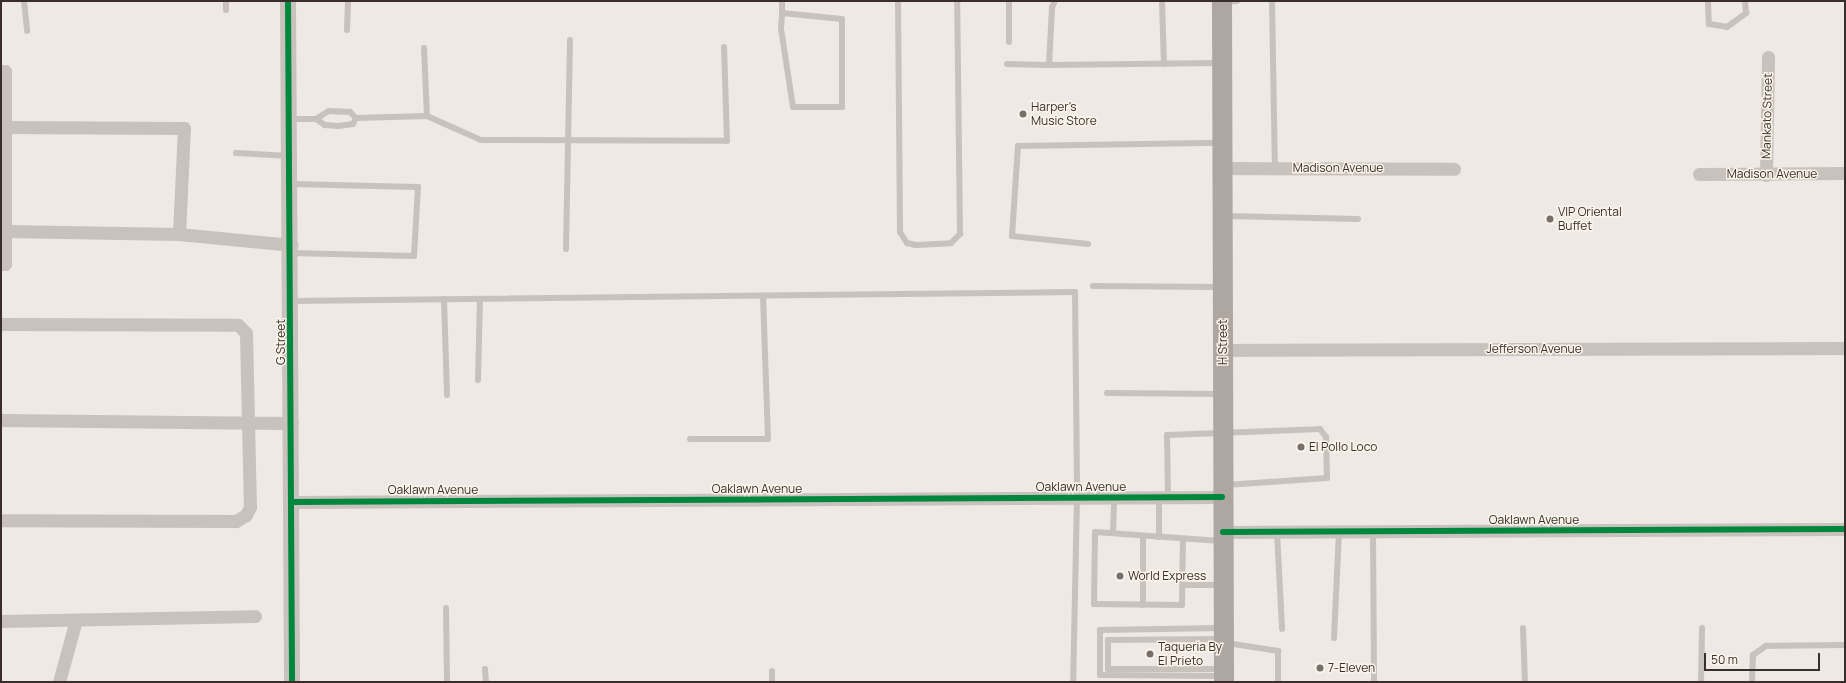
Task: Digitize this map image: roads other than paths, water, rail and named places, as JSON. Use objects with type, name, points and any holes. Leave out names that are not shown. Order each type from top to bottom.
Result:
[{"type":"main road","name":"H Street","points":[[1224,676],[1222,491],[1224,350],[1222,63],[1227,1]]},
{"type":"street","name":"G Street","points":[[288,1],[292,301],[292,682]]},
{"type":"street","name":"Mankato Street","points":[[1766,175],[1768,57]]},
{"type":"street","points":[[1,71],[5,71],[2,202],[5,231],[3,264]]},
{"type":"street","points":[[3,127],[184,128],[179,234]]},
{"type":"street","name":"Madison Avenue","points":[[1222,168],[1454,169]]},
{"type":"street","name":"Madison Avenue","points":[[1699,174],[1766,175],[1845,173]]},
{"type":"street","points":[[5,231],[179,234],[291,249]]},
{"type":"street","points":[[1,324],[238,325],[246,333],[246,424],[250,507],[246,515],[236,521],[1,520]]},
{"type":"street","name":"Jefferson Avenue","points":[[1224,350],[1845,348]]},
{"type":"street","points":[[1,420],[246,424],[292,423]]},
{"type":"street","name":"Oaklawn Avenue","points":[[291,502],[1114,498],[1164,497],[1222,491]]},
{"type":"street","name":"Oaklawn Avenue","points":[[1223,537],[1277,532],[1845,529]]},
{"type":"street","points":[[1,621],[254,616]]},
{"type":"street","points":[[59,682],[76,620]]},
{"type":"lane","points":[[24,1],[26,31]]},
{"type":"lane","points":[[226,1],[226,10]]},
{"type":"lane","points":[[347,30],[348,1]]},
{"type":"lane","points":[[782,1],[781,29],[793,107],[842,107],[842,19],[782,13]]},
{"type":"lane","points":[[898,1],[900,232],[907,243],[916,245],[950,244],[960,234],[957,1]]},
{"type":"lane","points":[[1009,1],[1009,42]]},
{"type":"lane","points":[[1049,65],[1052,7],[1055,1]]},
{"type":"lane","points":[[1162,1],[1164,64]]},
{"type":"lane","points":[[1272,1],[1275,168]]},
{"type":"lane","points":[[1708,1],[1709,24],[1727,27],[1746,13],[1745,1]]},
{"type":"lane","points":[[566,249],[566,141],[570,40]]},
{"type":"lane","points":[[316,119],[325,125],[338,126],[348,125],[356,118],[427,116],[481,140],[727,141],[724,47]]},
{"type":"lane","points":[[424,48],[427,116]]},
{"type":"lane","points":[[1007,64],[1222,63]]},
{"type":"lane","points":[[290,119],[316,119],[329,111],[350,112],[356,118]]},
{"type":"lane","points":[[1088,244],[1012,236],[1018,146],[1222,143]]},
{"type":"lane","points":[[236,153],[290,156]]},
{"type":"lane","points":[[290,184],[418,187],[414,256],[291,249]]},
{"type":"lane","points":[[1223,216],[1358,219]]},
{"type":"lane","points":[[1093,286],[1223,287]]},
{"type":"lane","points":[[292,301],[1075,292],[1077,498],[1073,682]]},
{"type":"lane","points":[[690,439],[768,439],[763,296]]},
{"type":"lane","points":[[444,299],[447,395]]},
{"type":"lane","points":[[478,380],[480,299]]},
{"type":"lane","points":[[1108,393],[1223,394]]},
{"type":"lane","points":[[1159,537],[1164,497],[1167,435],[1223,431],[1320,429],[1326,437],[1327,478],[1222,491]]},
{"type":"lane","points":[[1113,533],[1114,498]]},
{"type":"lane","points":[[1183,539],[1182,605],[1094,604],[1095,532],[1183,539],[1223,537]]},
{"type":"lane","points":[[1277,532],[1282,629]]},
{"type":"lane","points":[[1334,638],[1339,532]]},
{"type":"lane","points":[[1373,532],[1374,682]]},
{"type":"lane","points":[[1143,536],[1143,605]]},
{"type":"lane","points":[[1182,585],[1223,586]]},
{"type":"lane","points":[[446,608],[447,682]]},
{"type":"lane","points":[[1523,628],[1525,682]]},
{"type":"lane","points":[[1701,682],[1702,628]]},
{"type":"lane","points":[[1224,676],[1100,676],[1100,630],[1224,637],[1278,651],[1278,682]]},
{"type":"lane","points":[[1224,637],[1108,640],[1108,670],[1224,676]]},
{"type":"lane","points":[[1752,682],[1753,655],[1766,646],[1845,645]]},
{"type":"lane","points":[[485,670],[486,682]]},
{"type":"lane","points":[[772,671],[772,682]]},
{"type":"place","name":"Harper's Music Store","points":[[1023,114]]},
{"type":"place","name":"VIP Oriental Buffet","points":[[1550,219]]},
{"type":"place","name":"El Pollo Loco","points":[[1301,447]]},
{"type":"place","name":"World Express","points":[[1120,576]]},
{"type":"place","name":"Taqueria By El Prieto","points":[[1150,654]]},
{"type":"place","name":"7-Eleven","points":[[1320,668]]}]
